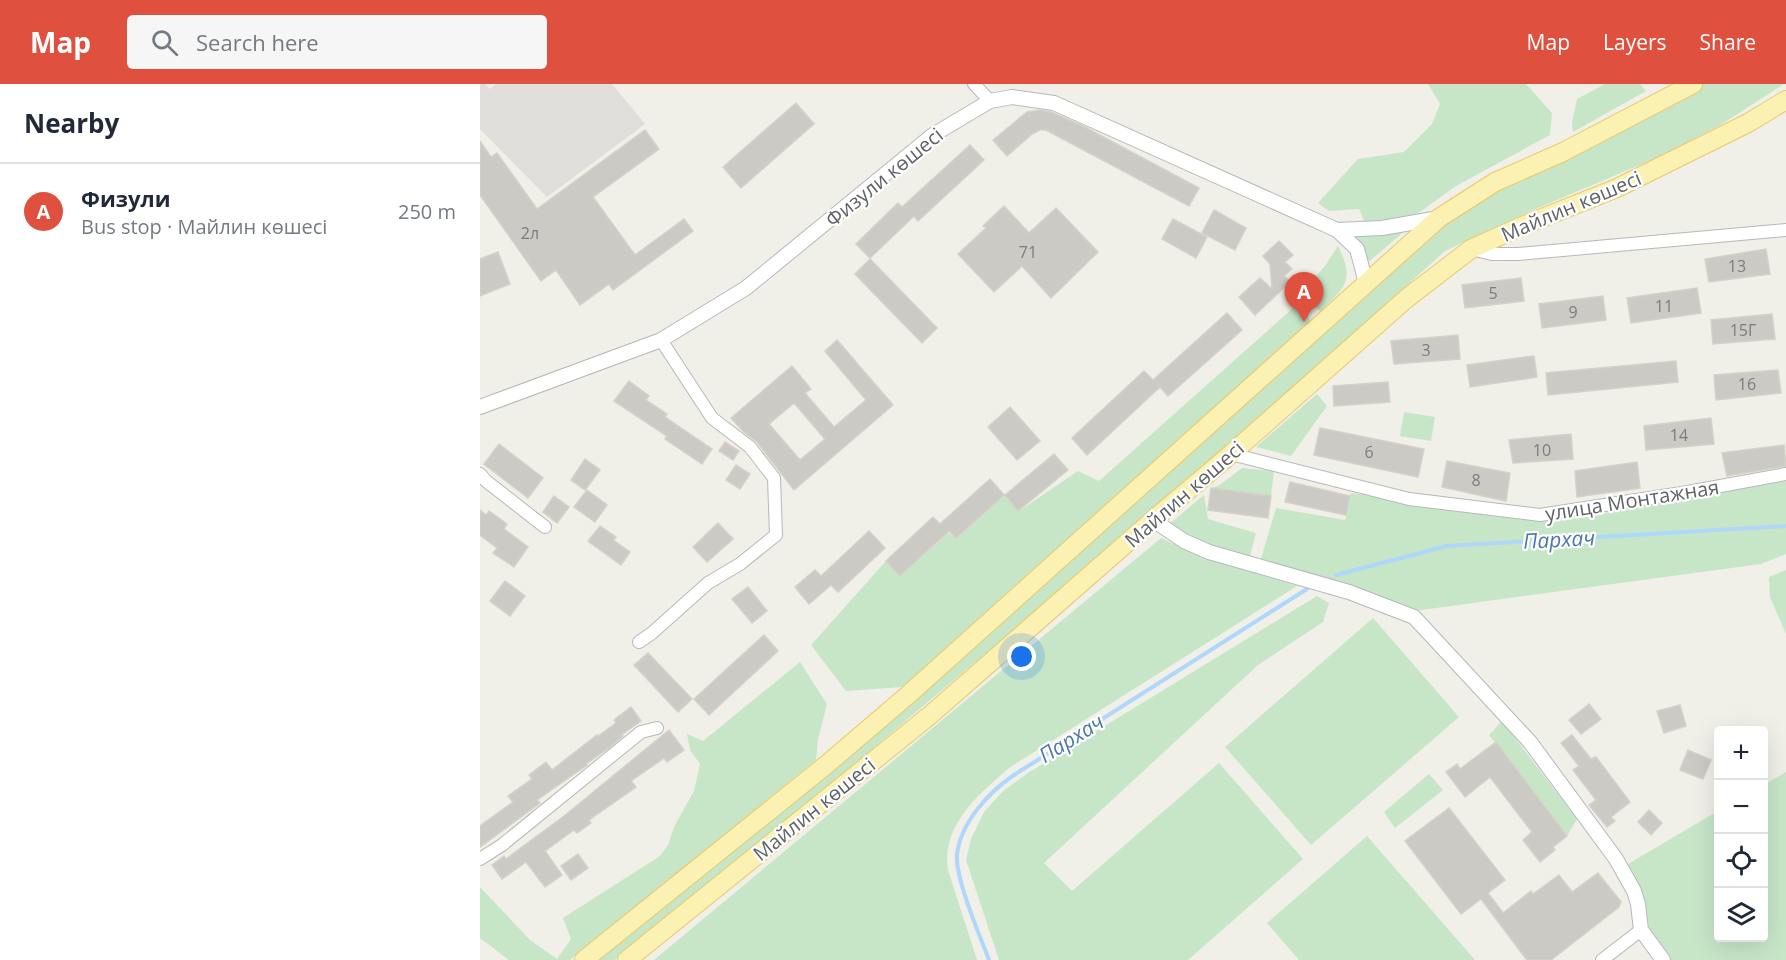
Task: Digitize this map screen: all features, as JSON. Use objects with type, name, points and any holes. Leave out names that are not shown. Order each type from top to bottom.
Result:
[{"type":"main road","name":"Майлин көшесі","points":[[584,960],[826,765],[918,686],[1439,218],[1495,182],[1563,152],[1693,84]]},
{"type":"main road","name":"Майлин көшесі","points":[[627,960],[929,716],[1152,520],[1232,454],[1406,298],[1471,249],[1617,188],[1748,123],[1786,100]]},
{"type":"street","points":[[974,84],[990,101]]},
{"type":"street","name":"Физули көшесі","points":[[480,407],[661,340],[746,288],[933,135],[990,101],[1012,97],[1054,103],[1337,230]]},
{"type":"street","points":[[1337,230],[1382,228],[1439,218]]},
{"type":"street","points":[[1337,230],[1357,249],[1366,283]]},
{"type":"street","points":[[1471,249],[1492,254],[1518,254],[1786,230]]},
{"type":"street","points":[[639,642],[708,583],[740,564],[776,535],[774,478],[750,447],[712,418],[661,340]]},
{"type":"street","name":"улица Монтажная","points":[[1232,454],[1409,499],[1540,515],[1682,494],[1786,474]]},
{"type":"street","points":[[480,474],[545,527]]},
{"type":"street","points":[[1152,520],[1184,541],[1209,552],[1349,592],[1414,617],[1530,741],[1616,859],[1634,891],[1641,930],[1663,960]]},
{"type":"street","points":[[480,860],[502,845],[640,732],[657,728]]},
{"type":"street","points":[[1602,960],[1641,930]]},
{"type":"shaded area","points":[[480,84],[485,84],[490,89],[496,84],[612,84],[645,124],[547,197],[480,129]]},
{"type":"green space","points":[[1428,84],[1526,84],[1552,113],[1550,135],[1456,186],[1417,214],[1365,223],[1359,209],[1329,211],[1318,203],[1358,159],[1404,152],[1432,124],[1440,104]]},
{"type":"green space","points":[[1605,84],[1640,84],[1646,91],[1573,132],[1572,123],[1577,99]]},
{"type":"green space","points":[[1702,84],[1784,84],[1722,124],[1661,156],[1531,211],[1445,251],[1253,424],[837,779],[615,960],[594,960],[1441,221],[1504,183],[1565,156]]},
{"type":"green space","points":[[1407,229],[1366,264],[1362,248],[1353,233]]},
{"type":"green space","points":[[1338,246],[1347,275],[1342,289],[1320,312],[1304,290],[1325,266]]},
{"type":"green space","points":[[1301,301],[1311,323],[1124,493],[902,687],[846,691],[811,645],[886,561],[901,576],[948,533],[956,538],[1005,495],[1019,511],[1078,471],[1099,481]]},
{"type":"green space","points":[[1317,394],[1327,406],[1291,456],[1256,447]]},
{"type":"green space","points":[[1404,412],[1435,417],[1431,441],[1400,436]]},
{"type":"green space","points":[[1242,468],[1274,471],[1271,496],[1211,488],[1220,485]]},
{"type":"green space","points":[[1786,481],[1786,554],[1761,564],[1414,611],[1349,585],[1261,559],[1276,508],[1345,520],[1351,493],[1523,520],[1560,521]]},
{"type":"green space","points":[[1204,495],[1208,519],[1256,533],[1249,560],[1211,549],[1167,526]]},
{"type":"green space","points":[[1161,538],[1189,551],[1297,586],[1009,768],[975,800],[956,825],[947,854],[948,870],[977,960],[654,960]]},
{"type":"green space","points":[[1786,570],[1786,634],[1770,597],[1769,577]]},
{"type":"green space","points":[[1317,596],[1329,603],[1323,622],[1258,665],[1044,863],[1072,891],[1219,763],[1303,859],[1188,960],[999,960],[966,860],[971,839],[984,812],[1003,791],[1028,773]]},
{"type":"green space","points":[[1373,618],[1459,717],[1311,845],[1225,747]]},
{"type":"green space","points":[[800,662],[827,704],[818,739],[816,760],[570,960],[509,960],[480,938],[480,887],[530,940],[557,959],[571,939],[563,918],[660,856],[668,845],[674,827],[694,791],[700,764],[690,750],[687,734],[703,741]]},
{"type":"green space","points":[[1502,721],[1577,819],[1567,836],[1489,735]]},
{"type":"green space","points":[[1786,772],[1786,960],[1671,960],[1649,928],[1644,896],[1628,864],[1714,813],[1714,942],[1768,942],[1768,783]]},
{"type":"green space","points":[[1429,774],[1443,790],[1395,828],[1384,812]]},
{"type":"green space","points":[[1367,836],[1475,960],[1299,960],[1267,923]]},
{"type":"building","points":[[796,103],[814,124],[741,188],[723,167]]},
{"type":"building","points":[[1040,110],[1051,112],[1083,126],[1199,188],[1189,206],[1046,130],[1032,134],[1007,156],[993,140],[1027,112]]},
{"type":"building","points":[[645,130],[659,149],[593,197],[635,255],[684,219],[693,231],[613,290],[609,284],[580,305],[556,270],[541,281],[480,195],[480,141],[491,157],[497,153],[537,209]]},
{"type":"building","points":[[970,145],[984,160],[918,221],[914,216],[870,258],[856,244],[898,203],[902,207]]},
{"type":"building","points":[[1004,206],[1029,233],[1056,208],[1098,252],[1051,298],[1022,266],[994,292],[958,254],[986,228],[983,226]]},
{"type":"building","points":[[1214,210],[1246,228],[1235,250],[1202,233]]},
{"type":"building","points":[[1173,219],[1207,237],[1196,258],[1162,239]]},
{"type":"building","points":[[1279,241],[1293,255],[1285,262],[1292,269],[1284,276],[1290,282],[1255,315],[1239,297],[1260,278],[1272,289],[1270,264],[1263,256]]},
{"type":"building","points":[[1766,249],[1770,274],[1709,282],[1705,259]]},
{"type":"building","points":[[498,252],[510,284],[480,296],[480,259]]},
{"type":"building","points":[[870,259],[937,328],[922,343],[855,274]]},
{"type":"building","points":[[1521,278],[1524,301],[1465,308],[1462,285]]},
{"type":"building","points":[[1697,288],[1701,313],[1631,323],[1627,298]]},
{"type":"building","points":[[1603,296],[1606,320],[1542,328],[1539,304]]},
{"type":"building","points":[[1227,313],[1242,330],[1168,396],[1160,387],[1087,455],[1072,438],[1144,371],[1153,380]]},
{"type":"building","points":[[1772,314],[1775,339],[1713,344],[1711,320]]},
{"type":"building","points":[[1458,335],[1460,359],[1394,364],[1391,341]]},
{"type":"building","points":[[837,340],[893,405],[794,490],[757,442],[731,418],[792,366],[811,389],[805,393],[834,427],[866,400],[825,351]],"holes":[[[794,403],[825,439],[800,460],[769,424]]]},
{"type":"building","points":[[1534,356],[1537,377],[1470,387],[1467,365]]},
{"type":"building","points":[[1676,361],[1678,382],[1548,395],[1546,373]]},
{"type":"building","points":[[1778,370],[1781,393],[1716,400],[1714,375]]},
{"type":"building","points":[[629,381],[649,396],[646,400],[667,414],[665,417],[712,449],[702,464],[665,439],[667,436],[614,401]]},
{"type":"building","points":[[1388,382],[1390,402],[1334,406],[1333,386]]},
{"type":"building","points":[[1010,407],[1040,441],[1017,460],[988,427]]},
{"type":"building","points":[[1711,418],[1714,444],[1646,450],[1644,426]]},
{"type":"building","points":[[1320,428],[1424,449],[1418,477],[1314,455]]},
{"type":"building","points":[[1571,434],[1573,459],[1513,463],[1509,440]]},
{"type":"building","points":[[725,442],[739,451],[733,460],[719,451]]},
{"type":"building","points":[[499,444],[543,478],[528,498],[484,464]]},
{"type":"building","points":[[1784,445],[1786,466],[1727,476],[1722,453]]},
{"type":"building","points":[[1054,454],[1068,470],[1018,511],[1005,495]]},
{"type":"building","points":[[585,459],[600,470],[585,490],[571,480]]},
{"type":"building","points":[[1447,461],[1510,473],[1506,501],[1442,487]]},
{"type":"building","points":[[1637,462],[1640,488],[1577,497],[1575,471]]},
{"type":"building","points":[[736,465],[750,474],[740,489],[726,480]]},
{"type":"building","points":[[990,479],[1004,495],[956,538],[949,531],[900,576],[886,561],[933,517],[940,524]]},
{"type":"building","points":[[1290,482],[1350,496],[1346,515],[1285,502]]},
{"type":"building","points":[[1211,488],[1271,496],[1268,518],[1208,510]]},
{"type":"building","points":[[587,490],[607,505],[595,522],[574,507]]},
{"type":"building","points":[[554,496],[569,507],[557,523],[543,512]]},
{"type":"building","points":[[480,510],[486,515],[489,511],[507,524],[504,529],[528,547],[514,567],[493,553],[497,548],[480,535]]},
{"type":"building","points":[[718,523],[733,539],[707,562],[693,547]]},
{"type":"building","points":[[600,526],[616,537],[613,540],[630,552],[621,565],[588,541]]},
{"type":"building","points":[[869,531],[885,548],[838,592],[831,585],[809,604],[795,587],[815,570],[821,576]]},
{"type":"building","points":[[505,581],[525,596],[510,616],[490,601]]},
{"type":"building","points":[[748,587],[767,611],[752,623],[732,599]]},
{"type":"building","points":[[764,635],[778,651],[709,715],[694,699]]},
{"type":"building","points":[[648,653],[692,699],[678,712],[634,665]]},
{"type":"building","points":[[1589,704],[1601,719],[1581,734],[1569,720]]},
{"type":"building","points":[[1680,705],[1686,726],[1664,733],[1657,711]]},
{"type":"building","points":[[631,707],[641,721],[587,765],[537,800],[540,803],[480,847],[480,826],[513,802],[508,796],[532,779],[529,775],[546,762],[552,770],[616,723],[614,720]]},
{"type":"building","points":[[669,730],[684,750],[667,762],[664,758],[631,781],[636,787],[589,820],[591,823],[577,833],[574,830],[545,851],[562,875],[545,887],[526,862],[502,879],[492,865],[504,856],[506,859],[564,816]]},
{"type":"building","points":[[1572,735],[1591,759],[1596,757],[1630,802],[1611,817],[1615,821],[1607,827],[1589,805],[1596,800],[1573,770],[1579,766],[1561,743]]},
{"type":"building","points":[[1496,742],[1567,836],[1540,862],[1523,840],[1532,832],[1490,777],[1465,797],[1446,772],[1457,764],[1460,769]]},
{"type":"building","points":[[1688,750],[1711,760],[1703,779],[1680,770]]},
{"type":"building","points":[[1449,808],[1505,880],[1488,893],[1503,913],[1531,891],[1533,894],[1559,875],[1572,892],[1598,873],[1621,902],[1619,907],[1551,960],[1527,960],[1481,899],[1461,914],[1405,841]]},
{"type":"building","points":[[1649,810],[1662,823],[1651,835],[1638,822]]},
{"type":"building","points":[[578,854],[588,868],[571,880],[561,866]]},
{"type":"waterway","name":"Пархач","points":[[1336,575],[1447,546],[1786,526]]},
{"type":"waterway","name":"Пархач","points":[[989,960],[974,922],[957,865],[959,843],[977,809],[995,790],[1014,775],[1307,589]]},
{"type":"place","name":"Физули","points":[[1304,322]]}]
